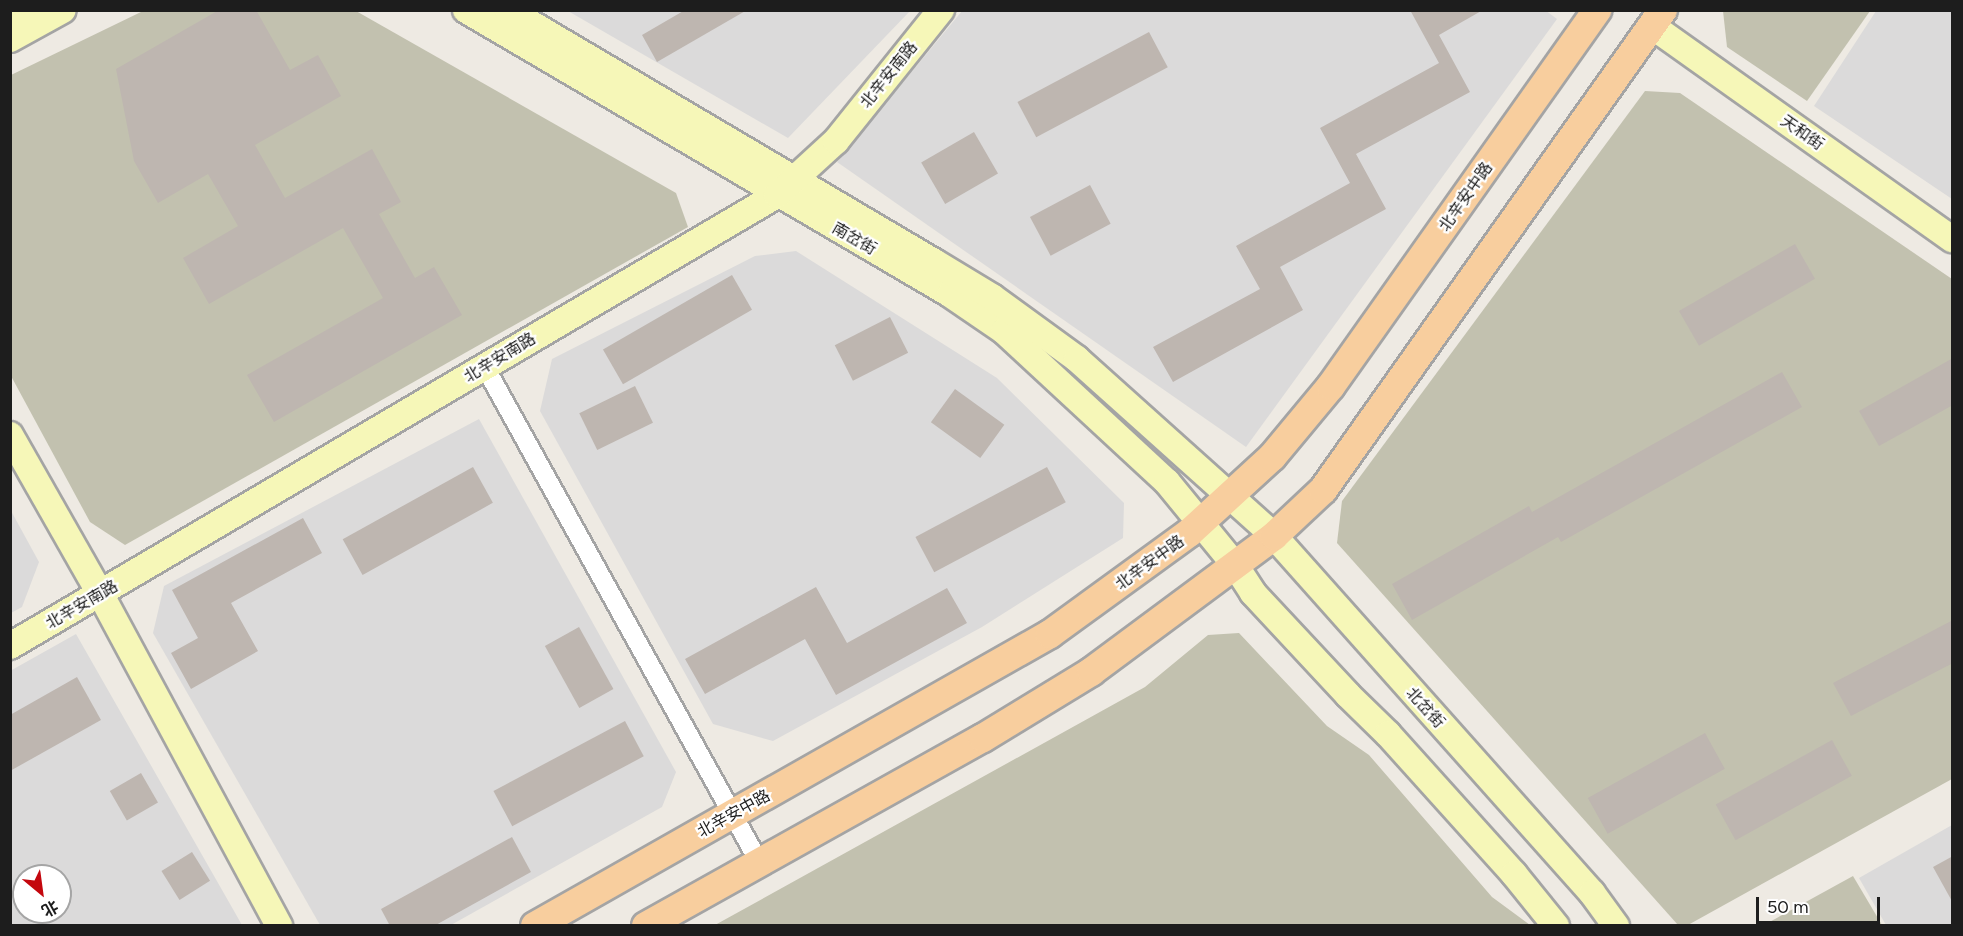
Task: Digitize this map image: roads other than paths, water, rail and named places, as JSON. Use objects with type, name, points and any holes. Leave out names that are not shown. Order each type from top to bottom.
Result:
[{"type":"main road","points":[[10,16],[21,10]]},
{"type":"main road","points":[[10,39],[63,10]]},
{"type":"main road","name":"南岔街","points":[[466,10],[786,188],[992,297],[1068,352],[1229,496]]},
{"type":"main road","name":"南岔街","points":[[508,10],[1004,331],[1167,482],[1198,522]]},
{"type":"main road","name":"北辛安南路","points":[[10,646],[101,595],[786,188],[836,141],[941,10]]},
{"type":"main road","name":"北辛安中路","points":[[535,926],[1050,634],[1166,552],[1272,457],[1331,386],[1597,10]]},
{"type":"main road","points":[[646,926],[983,738],[1091,672],[1274,536],[1323,490],[1658,18]]},
{"type":"main road","name":"天和街","points":[[1658,18],[1953,239]]},
{"type":"main road","points":[[10,435],[101,595],[279,926]]},
{"type":"main road","name":"北岔街","points":[[1229,496],[1274,536],[1592,893],[1616,926]]},
{"type":"main road","points":[[1198,522],[1235,565],[1254,593],[1404,752],[1514,874],[1556,926]]},
{"type":"street","points":[[485,367],[759,862]]}]
